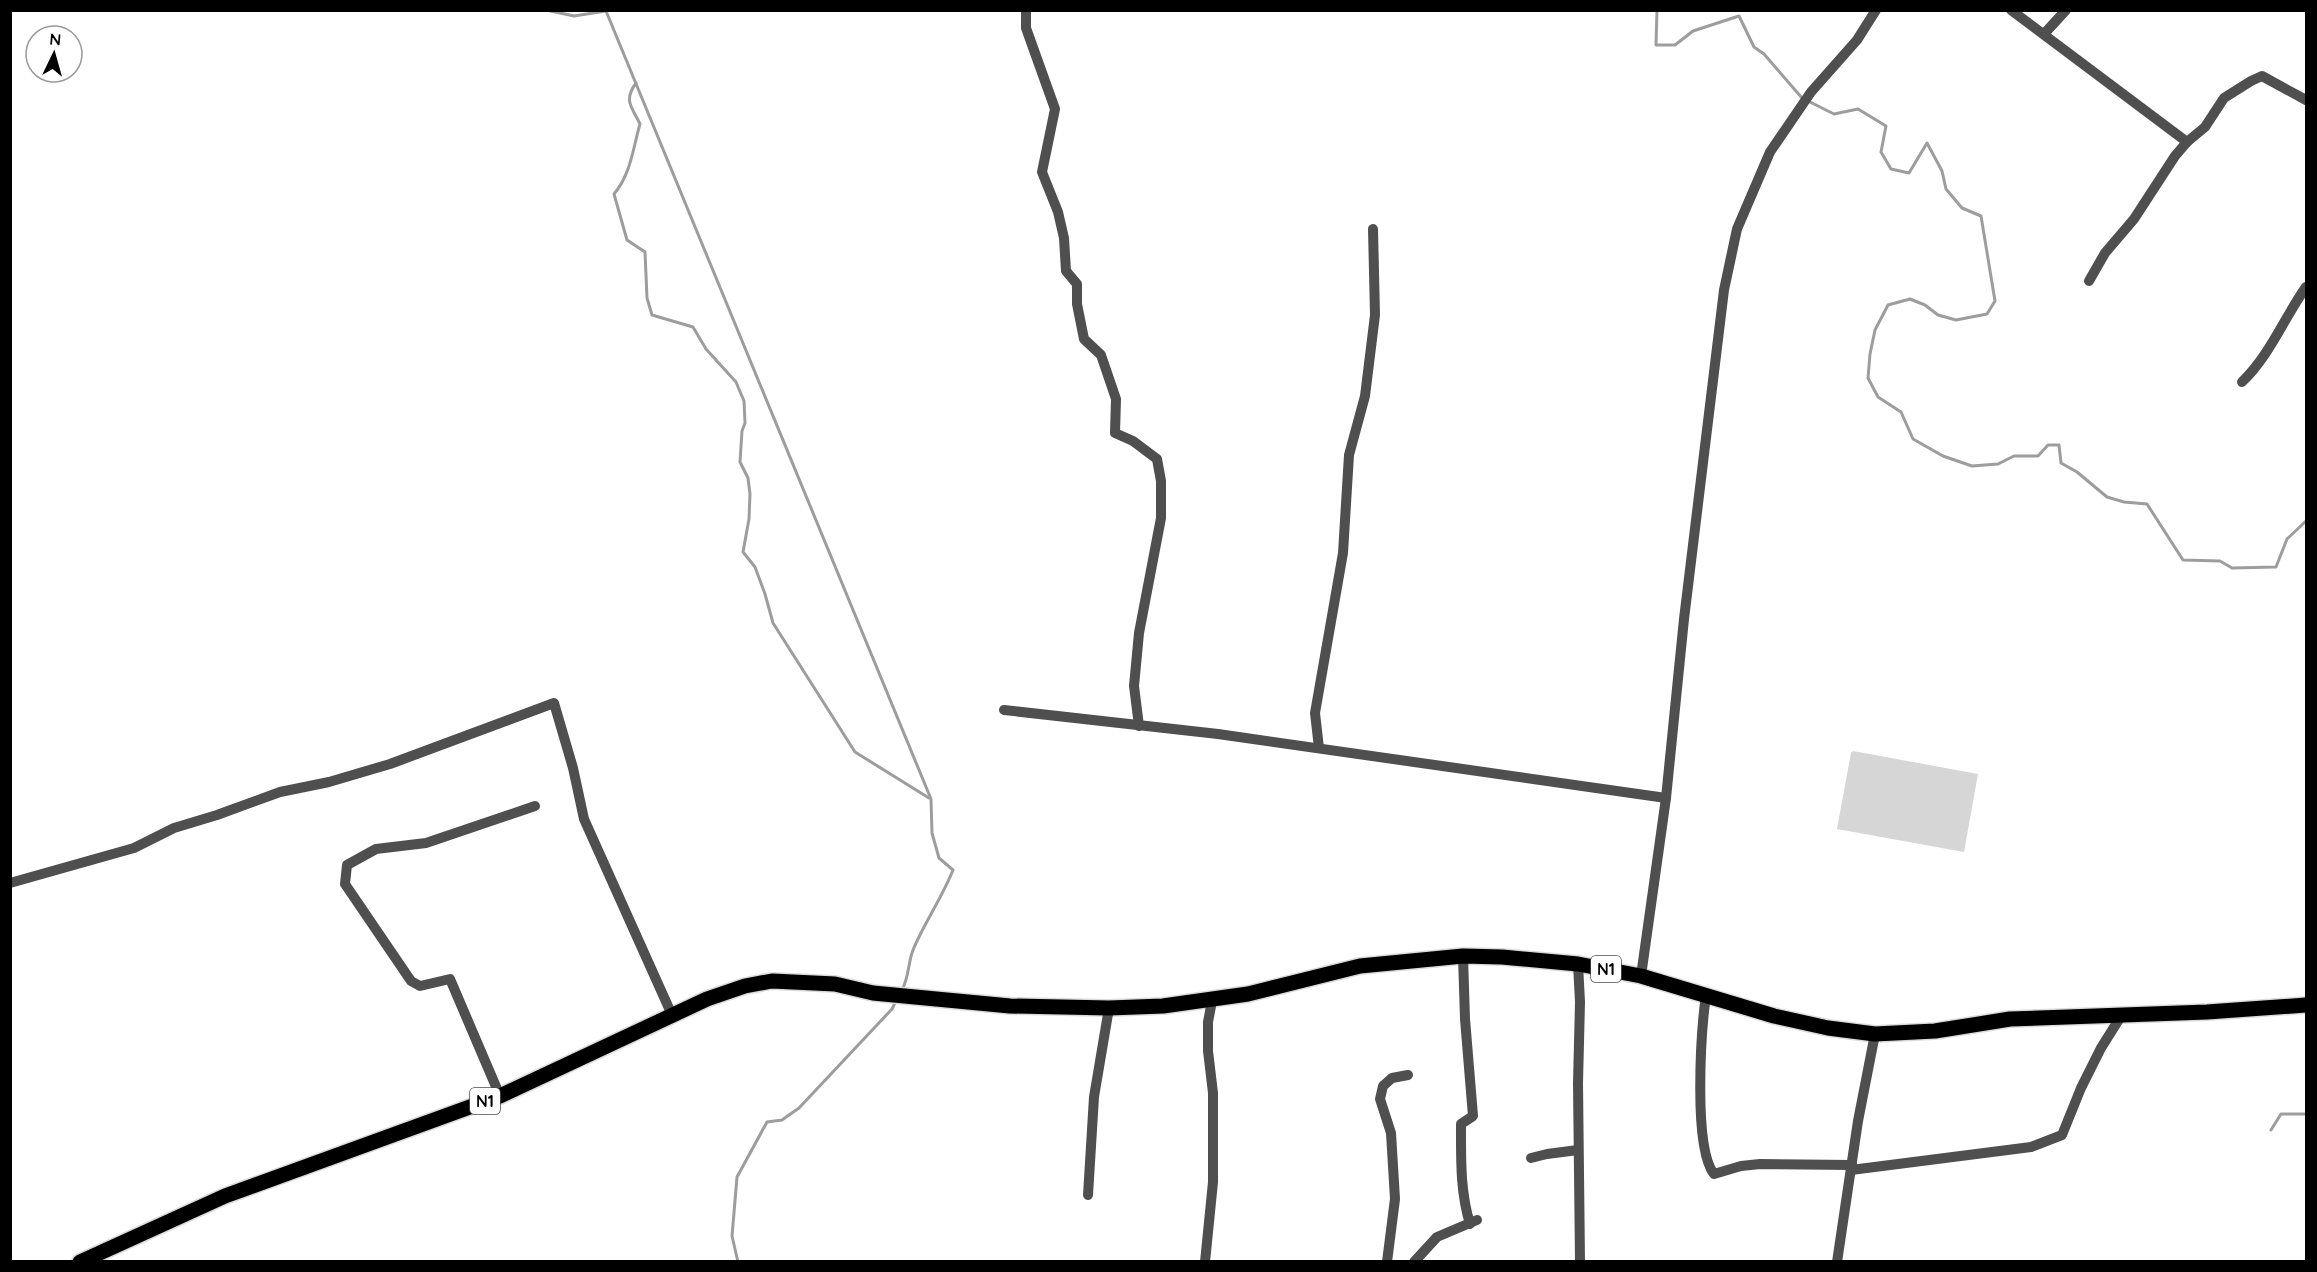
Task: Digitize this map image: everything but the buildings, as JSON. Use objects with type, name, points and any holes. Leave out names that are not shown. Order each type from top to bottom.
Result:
[{"type":"main road","name":"N1","points":[[80,1262],[225,1196],[501,1096],[716,995],[772,981],[824,983],[873,993],[947,1002],[1109,1008],[1212,1001],[1360,966],[1463,956],[1578,964],[1641,976],[1774,1016],[1828,1028],[1875,1034],[1935,1031],[2010,1019],[2123,1013],[2207,1012],[2307,1005]]},
{"type":"street","points":[[1026,10],[1026,28],[1055,109],[1042,172],[1058,212],[1064,237],[1066,271],[1077,284],[1077,304],[1084,339],[1101,355],[1116,399],[1115,434],[1133,441],[1157,459],[1161,481],[1161,518],[1139,633],[1134,686],[1139,726]]},
{"type":"street","points":[[1641,976],[1666,798],[1684,619],[1724,290],[1737,229],[1770,152],[1811,92],[1857,40],[1876,10]]},
{"type":"street","points":[[2011,10],[2187,142]]},
{"type":"street","points":[[2044,34],[2066,10]]},
{"type":"street","points":[[2089,281],[2105,253],[2134,219],[2175,156],[2205,127],[2224,98],[2262,76],[2307,100]]},
{"type":"street","points":[[1319,748],[1315,713],[1343,553],[1349,455],[1365,396],[1375,315],[1373,229]]},
{"type":"street","points":[[2242,381],[2255,369],[2292,307],[2307,287]]},
{"type":"street","points":[[10,883],[134,848],[174,828],[280,792],[329,782],[390,764],[554,702],[573,768],[584,819],[672,1015]]},
{"type":"street","points":[[1004,710],[1218,734],[1666,798]]},
{"type":"street","points":[[501,1096],[450,979],[420,986],[411,981],[345,884],[347,865],[376,849],[426,843],[535,806]]},
{"type":"street","points":[[1414,1262],[1437,1237],[1473,1222],[1463,1199],[1461,1155],[1461,1124],[1473,1116],[1465,1018],[1463,956]]},
{"type":"street","points":[[1578,964],[1580,1262]]},
{"type":"street","points":[[1706,995],[1700,1064],[1704,1151],[1708,1166],[1714,1174],[1760,1164],[1851,1168],[2031,1148],[2062,1135],[2081,1088],[2101,1048],[2123,1013]]},
{"type":"street","points":[[1205,1262],[1213,1182],[1213,1093],[1208,1051],[1208,1022],[1212,1001]]},
{"type":"street","points":[[1088,1195],[1094,1097],[1109,1008]]},
{"type":"street","points":[[1837,1262],[1875,1034]]},
{"type":"street","points":[[1387,1262],[1395,1199],[1391,1133],[1380,1098],[1383,1086],[1392,1078],[1408,1075]]},
{"type":"street","points":[[1531,1158],[1578,1150]]},
{"type":"shaded area","points":[[1853,751],[1978,774],[1964,852],[1837,829]]},
{"type":"waterway","points":[[546,10],[574,16],[606,11],[931,799],[932,833],[939,858],[953,870],[913,950],[902,990]]},
{"type":"waterway","points":[[1657,10],[1656,45],[1675,45],[1693,31],[1739,16],[1754,47],[1764,54],[1802,98]]},
{"type":"waterway","points":[[636,83],[629,99],[640,124],[631,161],[614,194],[627,240],[645,252],[647,298],[652,315],[693,327],[706,349],[736,382],[744,401],[745,423],[742,431],[740,462],[748,478],[750,494],[749,519],[743,552],[755,567],[773,623],[855,752],[929,798]]},
{"type":"waterway","points":[[1808,101],[1834,114],[1858,109],[1886,126],[1881,152],[1891,169],[1909,173],[1927,143],[1942,171],[1946,189],[1962,208],[1981,216],[1995,301],[1987,314],[1956,320],[1938,315],[1925,305],[1910,299],[1888,305],[1875,330],[1868,378],[1878,397],[1901,412],[1913,439],[1943,456],[1972,466],[1998,464],[2014,456],[2038,456],[2048,445],[2059,445],[2061,463],[2077,472],[2107,497],[2124,502],[2147,504],[2183,560],[2220,561],[2232,568],[2276,567],[2287,539],[2306,521]]},
{"type":"waterway","points":[[738,1262],[732,1236],[737,1177],[767,1122],[782,1120],[799,1108],[892,1009],[896,1001]]},
{"type":"waterway","points":[[2271,1130],[2281,1114],[2306,1114]]}]
